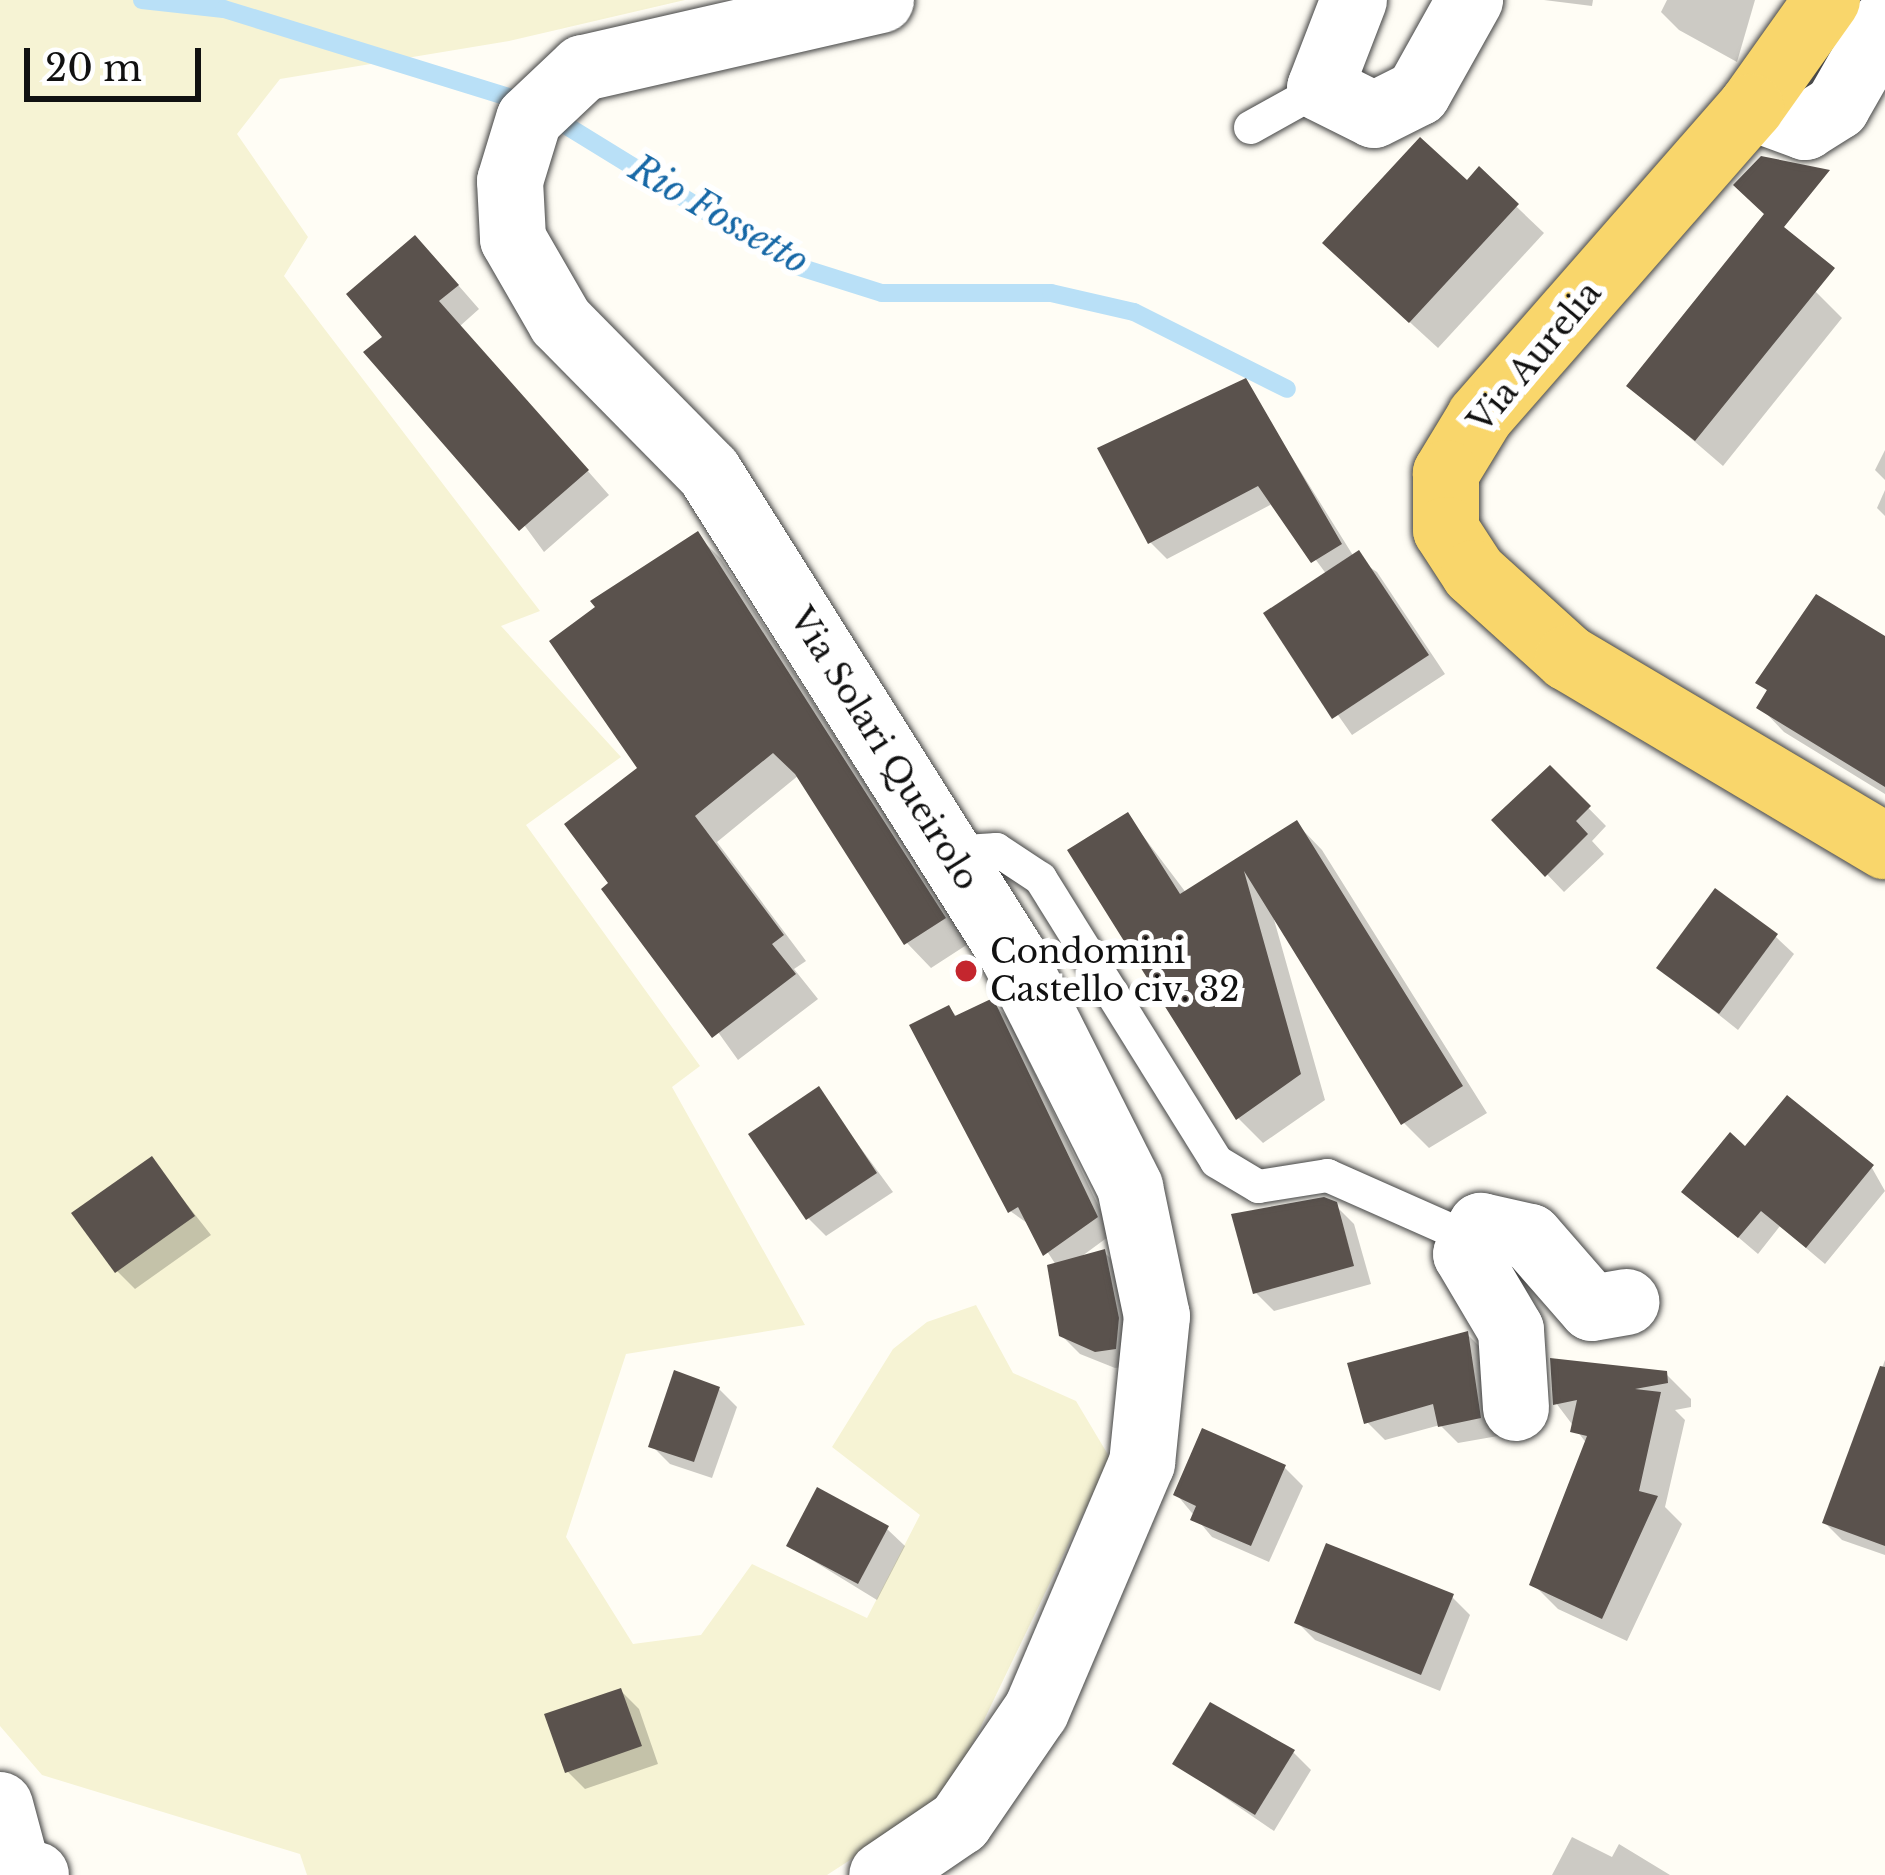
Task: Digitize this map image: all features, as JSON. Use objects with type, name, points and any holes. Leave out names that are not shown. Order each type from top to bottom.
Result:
[{"type":"main road","name":"Via Aurelia","points":[[1827,0],[1751,107],[1480,417],[1447,472],[1445,530],[1474,573],[1568,658],[1885,846]]},
{"type":"street","name":"Via Solari Queirolo","points":[[881,0],[583,68],[549,100],[510,181],[513,239],[561,322],[709,472],[1013,955],[1130,1187],[1157,1316],[1142,1463],[1036,1711],[960,1822],[882,1875]]},
{"type":"street","points":[[1354,0],[1320,88],[1374,115],[1396,107],[1442,62],[1470,0]]},
{"type":"street","points":[[1751,107],[1804,127],[1837,107],[1885,22]]},
{"type":"street","points":[[1516,1408],[1510,1330],[1466,1254],[1481,1226],[1531,1237],[1592,1308],[1626,1302]]},
{"type":"street","points":[[0,1805],[18,1873]]},
{"type":"lane","points":[[1250,128],[1320,88]]},
{"type":"lane","points":[[949,852],[996,849],[1040,878],[1216,1161],[1258,1186],[1327,1174],[1474,1240]]},
{"type":"shaded area","points":[[0,0],[685,0],[509,41],[280,79],[237,134],[308,237],[284,276],[540,611],[501,626],[621,757],[526,825],[700,1066],[672,1087],[805,1325],[626,1354],[566,1537],[633,1644],[701,1635],[752,1564],[867,1618],[920,1515],[832,1447],[893,1349],[927,1322],[976,1305],[1013,1373],[1076,1401],[1110,1458],[947,1797],[827,1875],[307,1875],[300,1854],[42,1775],[0,1726]]},
{"type":"building","points":[[1420,137],[1467,180],[1479,166],[1519,204],[1409,323],[1322,243]]},
{"type":"building","points":[[1761,156],[1830,170],[1784,227],[1835,268],[1695,441],[1626,386],[1764,214],[1733,185]]},
{"type":"building","points":[[415,235],[459,285],[439,301],[589,470],[519,531],[363,352],[382,337],[346,294]]},
{"type":"building","points":[[1246,378],[1342,544],[1311,563],[1258,486],[1148,544],[1097,448]]},
{"type":"building","points":[[698,531],[946,918],[904,945],[795,774],[773,753],[695,816],[784,935],[772,944],[796,974],[712,1038],[601,889],[608,883],[564,824],[637,768],[549,641],[595,607],[590,601]]},
{"type":"building","points":[[1359,550],[1429,655],[1332,719],[1263,613]]},
{"type":"building","points":[[1816,594],[1885,636],[1885,787],[1756,708],[1767,690],[1755,683]]},
{"type":"building","points":[[1550,765],[1591,806],[1576,821],[1588,834],[1545,877],[1491,820]]},
{"type":"building","points":[[1128,812],[1180,894],[1297,820],[1463,1086],[1401,1125],[1244,871],[1301,1074],[1236,1120],[1067,850]]},
{"type":"building","points":[[1715,888],[1778,934],[1719,1014],[1656,968]]},
{"type":"building","points":[[993,998],[1098,1217],[1043,1256],[1018,1207],[1008,1213],[909,1025],[949,1005],[955,1016]]},
{"type":"building","points":[[819,1086],[877,1173],[806,1220],[748,1134]]},
{"type":"building","points":[[1787,1095],[1874,1165],[1806,1248],[1761,1211],[1738,1238],[1681,1192],[1730,1132],[1745,1146]]},
{"type":"building","points":[[152,1156],[195,1216],[115,1273],[71,1213]]},
{"type":"building","points":[[1324,1197],[1337,1202],[1354,1266],[1253,1294],[1231,1214]]},
{"type":"building","points":[[1105,1249],[1119,1318],[1116,1349],[1095,1352],[1059,1336],[1047,1265]]},
{"type":"building","points":[[1468,1331],[1481,1418],[1438,1427],[1433,1404],[1364,1424],[1347,1363]]},
{"type":"building","points":[[1550,1358],[1667,1371],[1668,1383],[1635,1389],[1661,1392],[1639,1491],[1658,1496],[1602,1619],[1529,1585],[1587,1436],[1570,1432],[1577,1400],[1553,1405]]},
{"type":"building","points":[[1880,1366],[1885,1367],[1885,1546],[1822,1523]]},
{"type":"building","points":[[674,1370],[720,1387],[694,1462],[648,1447]]},
{"type":"building","points":[[1202,1428],[1286,1465],[1251,1546],[1190,1520],[1196,1506],[1173,1495]]},
{"type":"building","points":[[817,1487],[889,1526],[858,1584],[786,1546]]},
{"type":"building","points":[[1326,1543],[1454,1594],[1421,1675],[1294,1623]]},
{"type":"building","points":[[621,1688],[642,1746],[565,1773],[544,1714]]},
{"type":"building","points":[[1210,1702],[1295,1750],[1255,1815],[1172,1764]]},
{"type":"waterway","name":"Rio Fossetto","points":[[142,0],[224,9],[525,102]]},
{"type":"waterway","name":"Rio Fossetto","points":[[549,115],[793,265],[882,293],[1051,293],[1134,312],[1287,389]]},
{"type":"place","name":"Condomini Castello civ. 32","points":[[966,971]]}]
